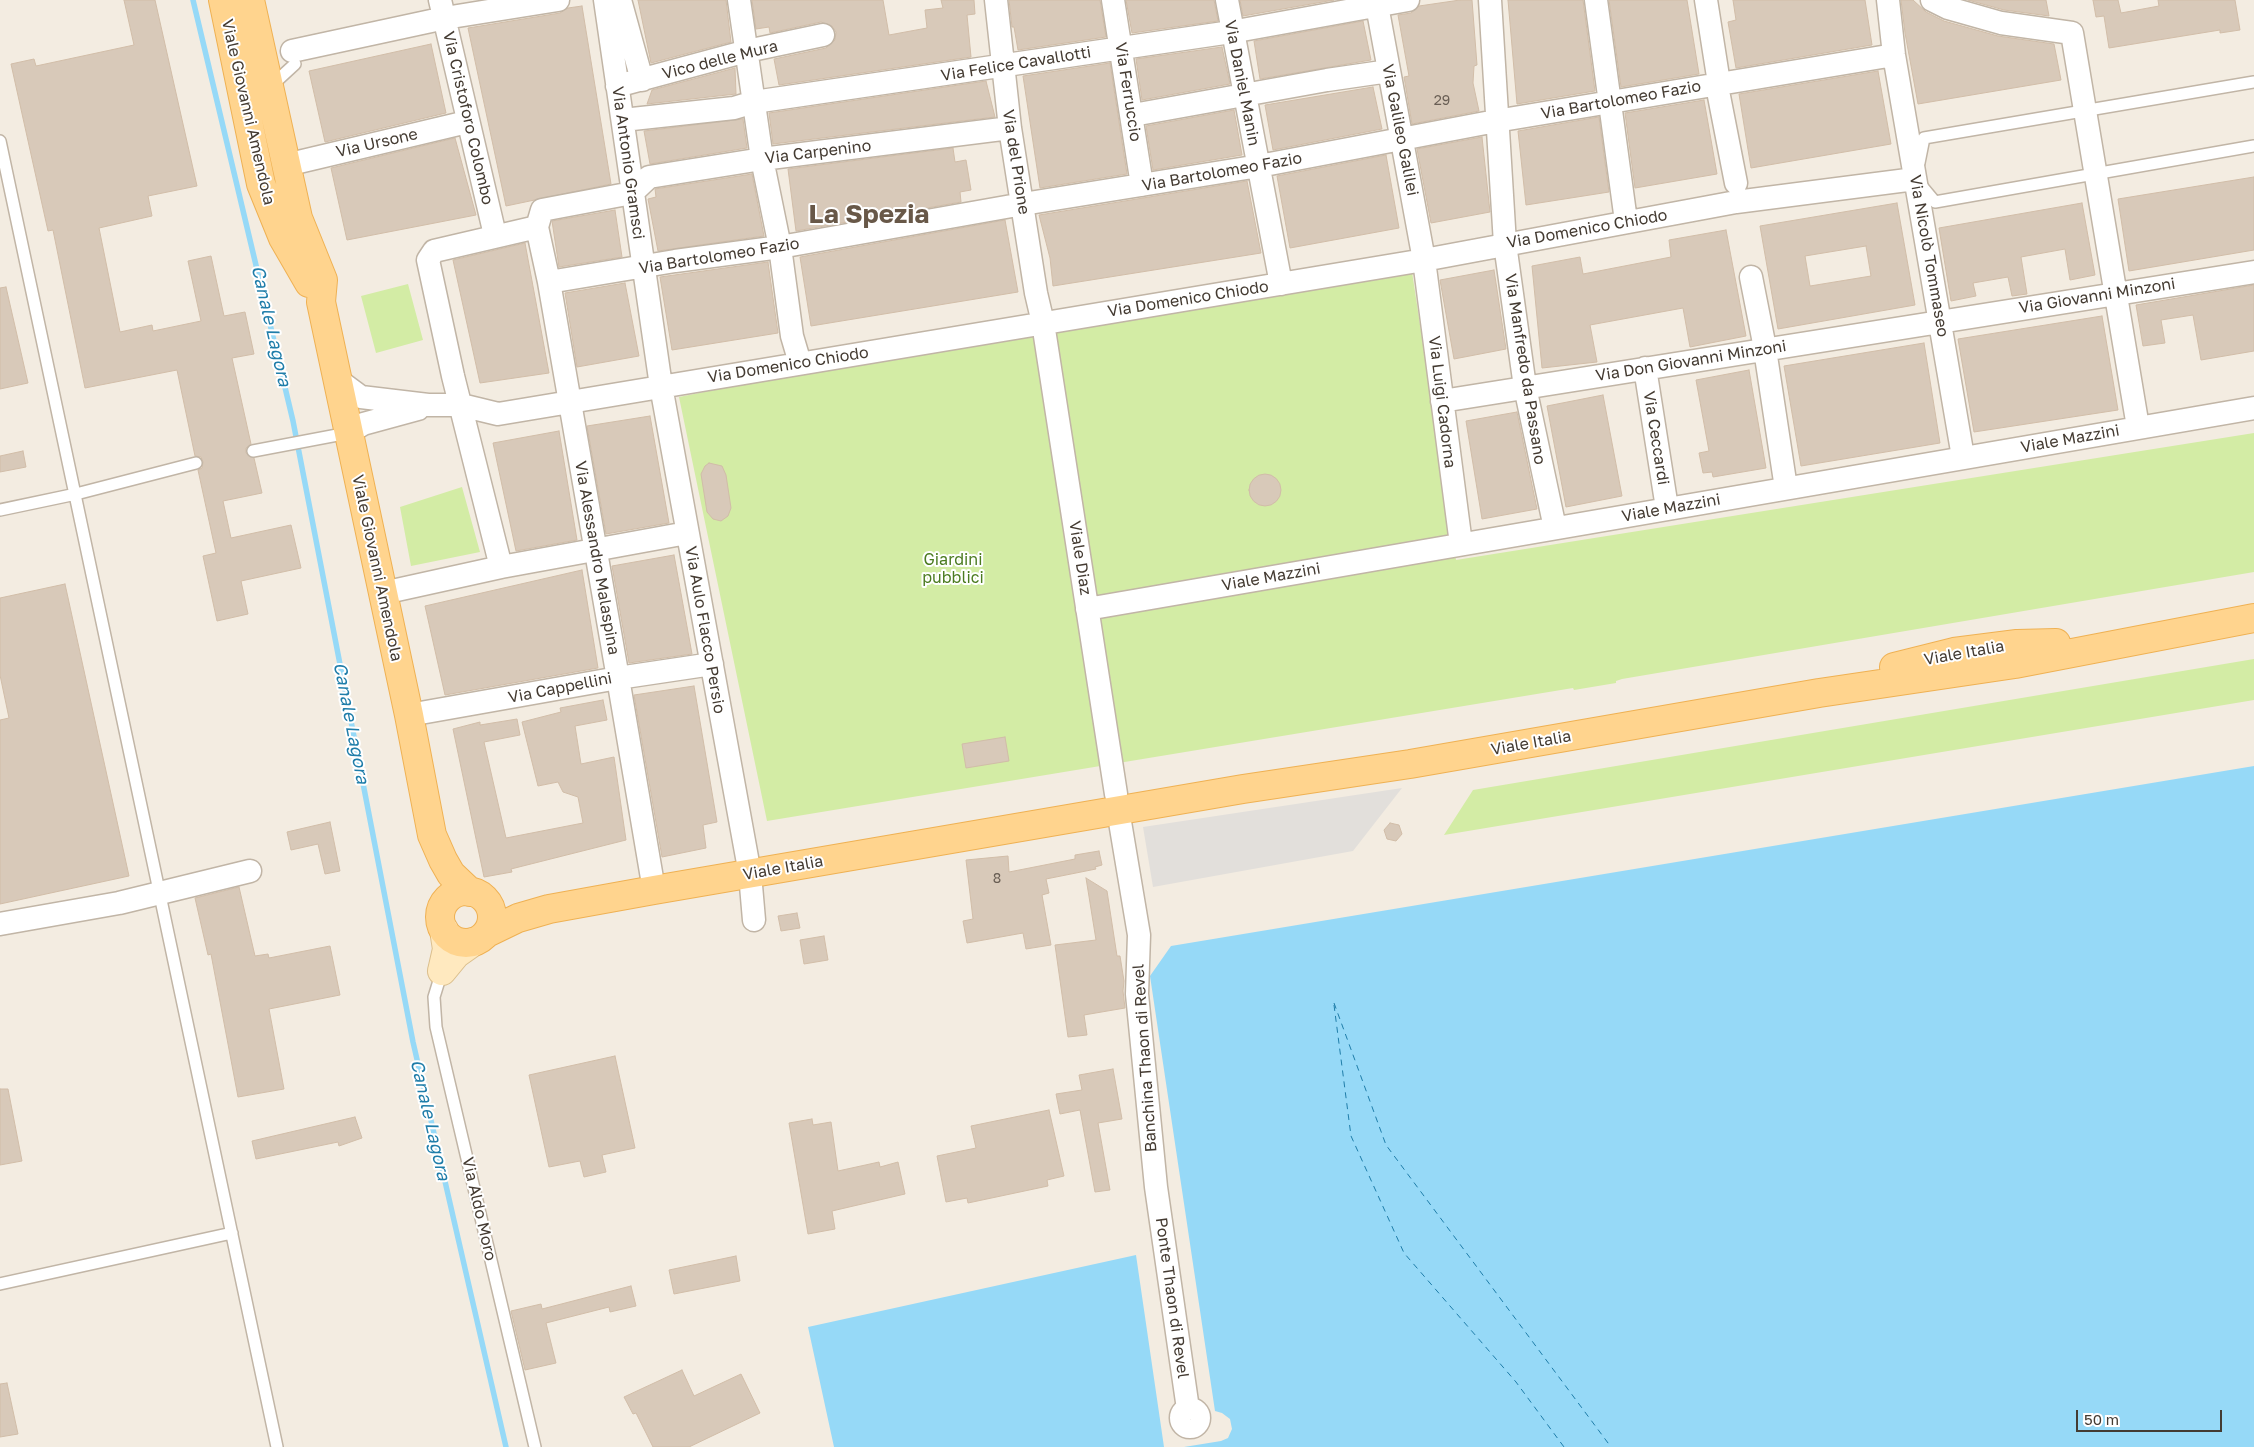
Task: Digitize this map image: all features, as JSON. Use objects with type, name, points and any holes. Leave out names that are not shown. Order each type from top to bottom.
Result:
[{"type":"main road","name":"Viale Giovanni Amendola","points":[[223,0],[264,193],[282,238],[321,302]]},
{"type":"main road","name":"Viale Giovanni Amendola","points":[[250,0],[298,218],[322,280],[321,302],[409,715],[432,835],[434,865],[443,920]]},
{"type":"main road","name":"Viale Italia","points":[[480,938],[518,918],[549,908],[1017,828],[1038,807],[1117,802],[1218,776],[1243,789],[1410,764],[1819,693],[2005,666],[2114,643],[2242,620],[2254,607]]},
{"type":"main road","name":"Viale Giovanni Amendola","points":[[432,835],[442,860],[451,874],[478,896]]},
{"type":"main road","points":[[456,894],[478,896],[492,917],[480,938],[456,941],[443,920],[450,897],[456,894]]},
{"type":"main road","name":"Viale Italia","points":[[478,896],[522,908],[549,908]]},
{"type":"street","points":[[294,58],[442,9],[558,0]]},
{"type":"street","name":"Via Antonio Gramsci","points":[[605,0],[617,86],[624,120],[632,193],[661,386]]},
{"type":"street","points":[[620,0],[642,80]]},
{"type":"street","points":[[739,0],[762,160],[780,247],[792,336],[800,363]]},
{"type":"street","name":"Via del Prione","points":[[996,0],[1010,128],[1036,294],[1044,323]]},
{"type":"street","name":"Via Ferruccio","points":[[1113,0],[1133,115],[1142,185]]},
{"type":"street","name":"Via Daniel Manin","points":[[1227,0],[1231,32],[1281,284]]},
{"type":"street","name":"Via Felice Cavallotti","points":[[624,120],[734,108],[754,102],[1003,67],[1231,32],[1376,2],[1408,0]]},
{"type":"street","name":"Via Manfredo da Passano","points":[[1490,0],[1504,244],[1524,387],[1555,528]]},
{"type":"street","points":[[1596,0],[1626,221]]},
{"type":"street","points":[[1706,0],[1718,87],[1736,182]]},
{"type":"street","name":"Via Nicolò Tommaseo","points":[[1888,0],[1894,55],[1963,458]]},
{"type":"street","points":[[1932,0],[1948,8],[2001,22],[2072,33],[2138,427]]},
{"type":"street","name":"Via Galileo Galilei","points":[[1376,2],[1424,260]]},
{"type":"street","name":"Via Cristoforo Colombo","points":[[442,9],[495,235]]},
{"type":"street","name":"Vico delle Mura","points":[[617,86],[747,51],[822,35]]},
{"type":"street","name":"Via Bartolomeo Fazio","points":[[549,282],[643,268],[674,261],[780,247],[1023,204],[1259,166],[1496,121],[1718,87],[1894,55]]},
{"type":"street","points":[[1133,115],[1327,80],[1389,72]]},
{"type":"street","name":"Via Ursone","points":[[286,165],[467,122]]},
{"type":"street","name":"Via Carpenino","points":[[632,193],[648,177],[762,160],[1010,128]]},
{"type":"street","name":"Via Domenico Chiodo","points":[[428,406],[461,405],[498,414],[1424,260],[1736,202],[1915,179]]},
{"type":"street","points":[[501,567],[448,352],[428,260],[434,251],[495,235],[537,227],[542,210],[632,193]]},
{"type":"street","name":"Via Alessandro Malaspina","points":[[537,227],[549,282],[654,890]]},
{"type":"street","name":"Via Luigi Cadorna","points":[[1424,260],[1459,534]]},
{"type":"street","name":"Via Giovanni Minzoni","points":[[1940,322],[2254,272]]},
{"type":"street","points":[[1751,278],[1765,349],[1786,488]]},
{"type":"street","name":"Via Don Giovanni Minzoni","points":[[1442,401],[1940,322]]},
{"type":"street","name":"Viale Diaz","points":[[1044,323],[1117,802]]},
{"type":"street","name":"Via Ceccardi","points":[[1645,368],[1667,508]]},
{"type":"street","points":[[338,380],[361,398],[428,406]]},
{"type":"street","name":"Via Aulo Flacco Persio","points":[[661,386],[750,874],[754,920]]},
{"type":"street","points":[[348,432],[364,424],[428,406]]},
{"type":"street","name":"Viale Mazzini","points":[[1087,609],[1459,534],[1555,528],[2254,408]]},
{"type":"street","points":[[383,593],[501,567],[688,533]]},
{"type":"street","name":"Via Cappellini","points":[[409,715],[618,678],[712,664]]},
{"type":"street","name":"Banchina Thaon di Revel","points":[[1117,802],[1139,935],[1137,994],[1156,1187]]},
{"type":"street","points":[[0,924],[119,903],[250,871]]},
{"type":"street","name":"Via Aldo Moro","points":[[442,971],[447,949],[443,920]]},
{"type":"street","name":"Via Aldo Moro","points":[[442,971],[456,954],[480,938]]},
{"type":"street","name":"Ponte Thaon di Revel","points":[[1156,1187],[1191,1428]]},
{"type":"lane","points":[[269,89],[294,58]]},
{"type":"lane","points":[[2254,82],[1924,138],[1915,179],[1935,202],[2254,146]]},
{"type":"lane","points":[[0,141],[277,1447]]},
{"type":"lane","points":[[252,451],[348,432]]},
{"type":"lane","points":[[0,510],[76,494],[196,463]]},
{"type":"lane","name":"Via Aldo Moro","points":[[442,971],[434,997],[436,1026],[535,1447]]},
{"type":"lane","points":[[0,1284],[232,1233]]},
{"type":"green space","name":"Giardini pubblici","points":[[1412,272],[1456,560],[2254,433],[2254,572],[1622,679],[1616,681],[1616,683],[1574,690],[1573,688],[767,821],[679,397],[814,370]]},
{"type":"green space","points":[[408,284],[423,340],[376,353],[361,296]]},
{"type":"green space","points":[[462,487],[480,552],[411,566],[400,507]]},
{"type":"green space","points":[[2254,659],[2254,700],[1444,835],[1473,790]]},
{"type":"shaded area","points":[[1402,788],[1353,851],[1153,887],[1143,827]]},
{"type":"water","points":[[2254,766],[2254,1447],[1184,1447],[1221,1441],[1228,1438],[1232,1429],[1230,1419],[1222,1413],[1215,1411],[1150,976],[1171,946]]},
{"type":"water","points":[[1136,1255],[1164,1447],[834,1447],[808,1327]]},
{"type":"building","points":[[124,0],[155,0],[197,186],[148,196],[152,216],[99,228],[120,332],[152,325],[153,331],[201,321],[188,261],[211,256],[224,316],[245,312],[254,354],[232,358],[251,444],[246,448],[246,453],[254,458],[262,493],[223,501],[231,538],[291,525],[301,568],[241,581],[248,614],[217,621],[203,556],[216,553],[198,470],[202,468],[203,462],[201,457],[195,456],[177,370],[85,388],[53,230],[48,231],[11,64],[34,59],[36,66],[134,45]]},
{"type":"building","points":[[638,0],[726,0],[731,42],[651,63]]},
{"type":"building","points":[[752,0],[883,0],[889,35],[927,28],[925,10],[943,8],[941,0],[974,0],[975,14],[967,15],[971,57],[779,85],[774,59],[826,48],[835,40],[836,32],[832,26],[821,22],[770,33],[769,27],[756,29]]},
{"type":"building","points":[[1009,0],[1100,0],[1106,37],[1018,50],[1014,27],[1012,27]]},
{"type":"building","points":[[1126,0],[1214,0],[1218,21],[1132,33]]},
{"type":"building","points":[[1240,0],[1334,0],[1243,16]]},
{"type":"building","points":[[1472,0],[1477,65],[1474,66],[1473,83],[1479,111],[1412,124],[1404,77],[1409,76],[1398,15],[1411,13],[1419,6]]},
{"type":"building","points":[[1508,0],[1583,0],[1595,91],[1517,104]]},
{"type":"building","points":[[1609,0],[1687,0],[1699,74],[1621,87]]},
{"type":"building","points":[[1733,0],[1865,0],[1872,45],[1736,68],[1728,22],[1736,20]]},
{"type":"building","points":[[1901,0],[1913,0],[1926,12],[1944,21],[1998,36],[2054,44],[2061,80],[1918,104]]},
{"type":"building","points":[[1968,0],[2046,0],[2049,16],[2004,10]]},
{"type":"building","points":[[2093,0],[2118,0],[2121,13],[2159,6],[2158,0],[2235,0],[2240,30],[2220,33],[2220,30],[2109,48],[2104,16],[2096,17]]},
{"type":"building","points":[[582,6],[611,184],[506,206],[468,28],[560,13],[568,8]]},
{"type":"building","points":[[1363,21],[1371,60],[1260,79],[1254,41]]},
{"type":"building","points":[[431,44],[446,113],[325,142],[309,71]]},
{"type":"building","points":[[1222,47],[1230,84],[1142,100],[1136,59]]},
{"type":"building","points":[[1110,63],[1127,174],[1040,188],[1023,76]]},
{"type":"building","points":[[735,68],[736,94],[647,104],[652,90]]},
{"type":"building","points":[[1878,71],[1891,144],[1751,168],[1739,94]]},
{"type":"building","points":[[986,81],[995,117],[773,144],[769,113]]},
{"type":"building","points":[[1373,87],[1382,129],[1273,150],[1265,105]]},
{"type":"building","points":[[1704,100],[1717,174],[1635,188],[1625,113]]},
{"type":"building","points":[[1234,110],[1242,155],[1153,170],[1146,126]]},
{"type":"building","points":[[1599,117],[1609,192],[1526,205],[1518,131]]},
{"type":"building","points":[[743,119],[747,148],[650,164],[644,131]]},
{"type":"building","points":[[1482,137],[1490,212],[1431,223],[1417,149]]},
{"type":"building","points":[[455,138],[476,215],[347,240],[331,168]]},
{"type":"building","points":[[953,148],[955,162],[966,160],[971,190],[960,192],[961,202],[796,231],[788,169]]},
{"type":"building","points":[[1386,155],[1399,228],[1290,248],[1277,176]]},
{"type":"building","points":[[752,174],[764,236],[658,251],[648,199],[656,197],[655,189]]},
{"type":"building","points":[[2254,177],[2254,250],[2129,271],[2118,199]]},
{"type":"building","points":[[1247,181],[1261,253],[1053,286],[1050,258],[1039,215]]},
{"type":"building","points":[[1897,203],[1915,305],[1778,329],[1760,226]],"holes":[[[1866,246],[1871,276],[1810,286],[1805,256]]]},
{"type":"building","points":[[2082,203],[2095,275],[2070,280],[2065,249],[2021,257],[2027,294],[2012,296],[2008,277],[1973,283],[1976,296],[1951,301],[1939,228]]},
{"type":"building","points":[[615,210],[622,257],[559,267],[552,221]]},
{"type":"building","points":[[1005,220],[1018,292],[811,326],[800,257]]},
{"type":"building","points":[[1726,230],[1746,336],[1690,347],[1683,308],[1590,325],[1597,362],[1542,368],[1532,266],[1580,257],[1583,274],[1671,257],[1669,240]]},
{"type":"building","points":[[525,243],[549,373],[480,383],[453,260]]},
{"type":"building","points":[[768,262],[778,333],[672,350],[660,277]]},
{"type":"building","points":[[1494,270],[1506,349],[1454,359],[1440,280]]},
{"type":"building","points":[[625,283],[639,356],[577,367],[565,293]]},
{"type":"building","points":[[2254,285],[2254,351],[2201,360],[2193,315],[2161,320],[2165,343],[2143,346],[2136,305]]},
{"type":"building","points":[[6,287],[28,383],[0,389],[0,288]]},
{"type":"building","points":[[2102,316],[2118,410],[1974,432],[1958,339]]},
{"type":"building","points":[[1924,343],[1940,443],[1801,466],[1784,366]]},
{"type":"building","points":[[1749,370],[1766,468],[1713,477],[1712,472],[1703,473],[1699,453],[1709,451],[1696,380]]},
{"type":"building","points":[[1603,395],[1622,496],[1566,507],[1547,406]]},
{"type":"building","points":[[1517,412],[1537,509],[1482,519],[1466,421]]},
{"type":"building","points":[[650,416],[669,523],[606,534],[587,426]]},
{"type":"building","points":[[559,431],[577,540],[516,551],[493,443]]},
{"type":"building","points":[[23,451],[26,467],[0,472],[0,456]]},
{"type":"building","points":[[709,463],[722,466],[726,475],[731,508],[728,516],[721,521],[713,519],[707,512],[701,474]]},
{"type":"building","points":[[1265,474],[1271,475],[1276,479],[1280,484],[1280,496],[1276,501],[1271,505],[1265,506],[1259,505],[1254,501],[1250,496],[1249,490],[1250,484],[1254,479],[1259,475]]},
{"type":"building","points":[[674,555],[692,654],[629,663],[612,566]]},
{"type":"building","points":[[582,570],[598,668],[445,695],[425,606]]},
{"type":"building","points":[[65,584],[129,876],[0,904],[0,720],[9,718],[0,675],[0,598]]},
{"type":"building","points":[[694,686],[717,822],[703,825],[706,848],[662,857],[634,695]]},
{"type":"building","points":[[603,700],[607,720],[575,726],[581,764],[614,757],[626,840],[511,869],[512,872],[484,877],[453,729],[480,722],[480,725],[517,719],[520,735],[484,742],[506,838],[583,823],[578,797],[563,792],[558,782],[538,786],[522,722],[561,712],[560,708]]},
{"type":"building","points":[[1005,737],[1009,761],[966,768],[962,744]]},
{"type":"building","points":[[330,822],[340,871],[325,874],[318,844],[291,850],[287,832]]},
{"type":"building","points":[[1390,823],[1399,825],[1402,834],[1396,841],[1387,839],[1384,830]]},
{"type":"building","points":[[1099,851],[1102,865],[1095,867],[1096,869],[1046,879],[1049,893],[1042,895],[1051,945],[1026,949],[1023,933],[967,943],[963,921],[973,919],[966,860],[1008,856],[1009,872],[1075,859],[1075,855]]},
{"type":"building","points":[[1086,878],[1107,891],[1117,956],[1120,956],[1124,981],[1125,1008],[1084,1015],[1087,1035],[1068,1037],[1055,945],[1096,940]]},
{"type":"building","points":[[239,887],[255,956],[268,954],[269,958],[330,946],[340,995],[269,1009],[284,1089],[238,1097],[211,954],[208,955],[195,898]]},
{"type":"building","points":[[797,913],[800,928],[781,931],[778,916]]},
{"type":"building","points":[[824,936],[828,960],[804,964],[800,940]]},
{"type":"building","points":[[615,1056],[635,1148],[602,1155],[606,1172],[584,1177],[580,1161],[549,1167],[529,1075]]},
{"type":"building","points":[[1113,1069],[1122,1119],[1098,1123],[1110,1190],[1095,1192],[1080,1110],[1060,1114],[1056,1094],[1082,1090],[1079,1075]]},
{"type":"building","points":[[0,1089],[8,1089],[22,1161],[0,1165]]},
{"type":"building","points":[[1049,1110],[1064,1176],[1047,1180],[1048,1186],[968,1203],[967,1198],[946,1202],[937,1156],[976,1148],[971,1126]]},
{"type":"building","points":[[355,1117],[362,1138],[339,1146],[338,1142],[256,1159],[252,1141]]},
{"type":"building","points":[[812,1119],[813,1125],[831,1122],[838,1171],[879,1162],[880,1167],[898,1162],[905,1194],[832,1211],[835,1229],[808,1234],[789,1123]]},
{"type":"building","points":[[736,1256],[740,1281],[674,1294],[669,1270]]},
{"type":"building","points":[[631,1286],[636,1306],[610,1312],[609,1307],[546,1323],[556,1363],[525,1370],[511,1311],[541,1304],[542,1309]]},
{"type":"building","points":[[682,1370],[694,1396],[741,1374],[760,1413],[689,1447],[653,1447],[636,1413],[633,1414],[624,1397]]},
{"type":"building","points":[[7,1383],[18,1434],[0,1437],[0,1384]]},
{"type":"waterway","name":"Canale Lagora","points":[[193,0],[293,421],[413,1042],[506,1447]]},
{"type":"ferry route","points":[[1334,1003],[1386,1145],[1611,1447]]},
{"type":"ferry route","points":[[1334,1005],[1351,1136],[1404,1253],[1516,1382],[1564,1447]]},
{"type":"district","name":"La Spezia","points":[[869,215]]}]
